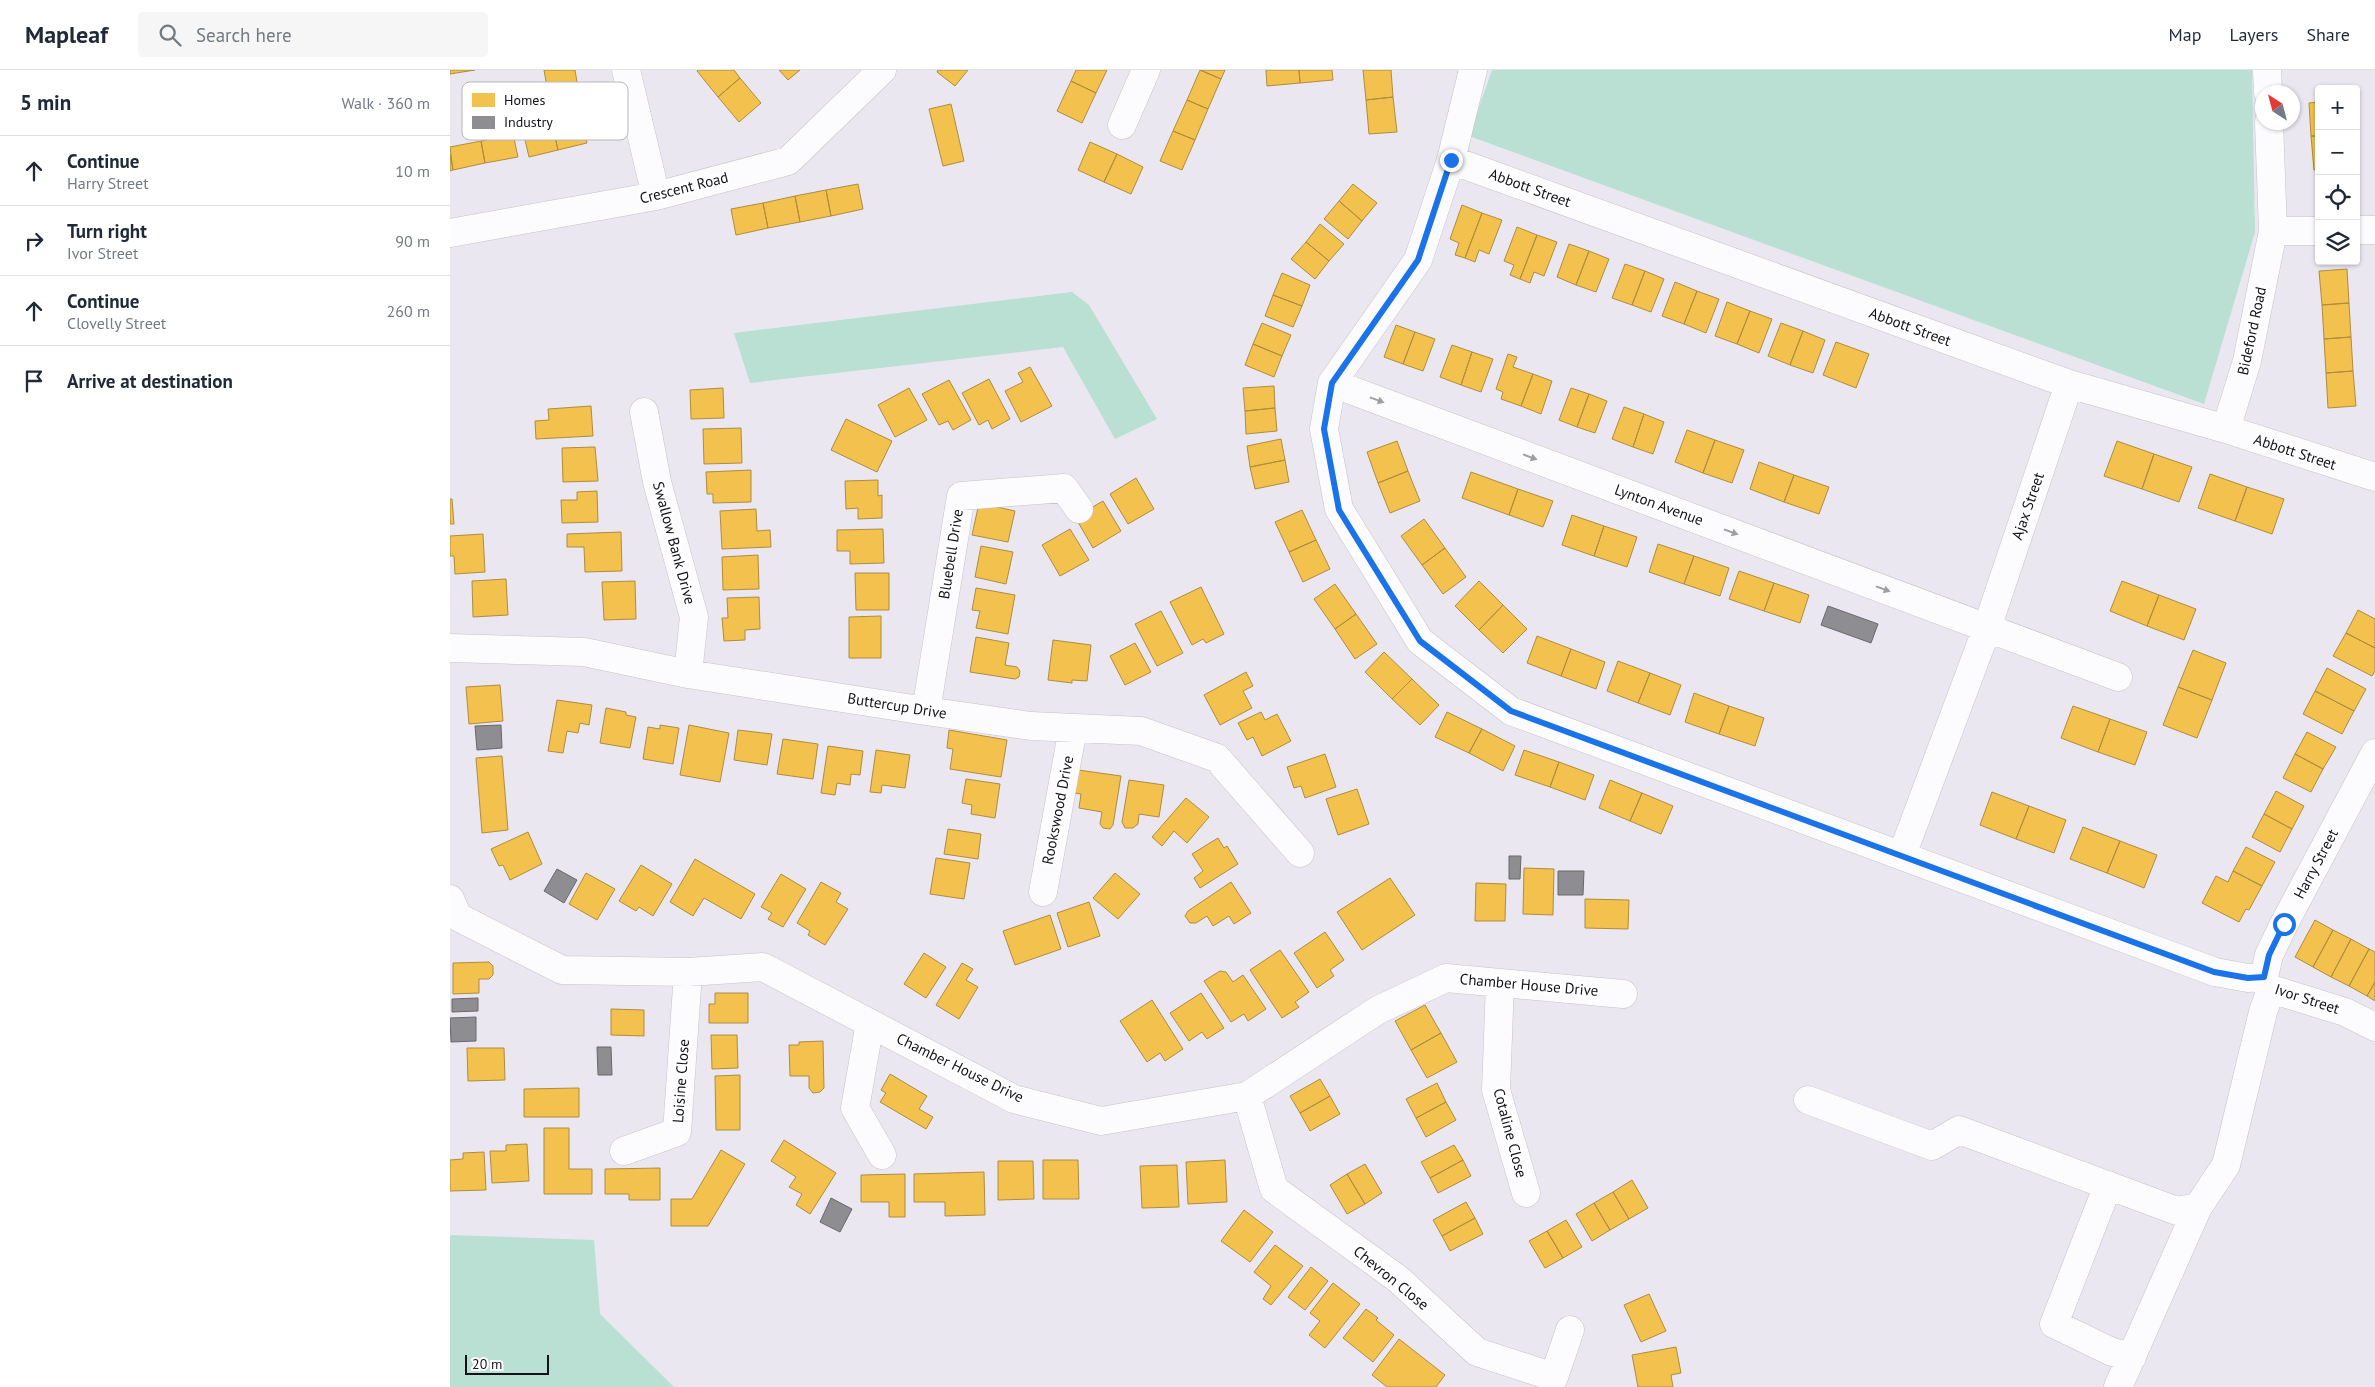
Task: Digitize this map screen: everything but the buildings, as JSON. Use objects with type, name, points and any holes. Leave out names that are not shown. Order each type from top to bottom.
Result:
[{"type":"street","points":[[626,70],[656,196]]},
{"type":"street","name":"Crescent Road","points":[[450,233],[656,196],[788,161],[882,70]]},
{"type":"street","points":[[1122,125],[1146,70]]},
{"type":"street","points":[[1332,383],[1418,260],[1451,160],[1473,70]]},
{"type":"street","points":[[2267,70],[2268,85]]},
{"type":"street","name":"Bideford Road","points":[[2226,429],[2247,361],[2273,231],[2269,130]]},
{"type":"street","name":"Abbott Street","points":[[1451,160],[2070,384],[2226,429],[2375,477]]},
{"type":"street","points":[[2273,231],[2315,230]]},
{"type":"street","points":[[2360,230],[2375,230]]},
{"type":"street","name":"Lynton Avenue","points":[[1332,383],[1987,628]]},
{"type":"street","name":"Ivor Street","points":[[1332,383],[1324,429],[1339,510],[1420,641],[1511,711],[2214,972],[2268,983],[2345,1012],[2375,1027]]},
{"type":"street","name":"Ajax Street","points":[[1902,855],[1987,628],[2070,384]]},
{"type":"street","name":"Swallow Bank Drive","points":[[644,412],[657,482],[694,617],[688,674]]},
{"type":"street","name":"Bluebell Drive","points":[[926,711],[961,496],[1064,488],[1079,509]]},
{"type":"street","points":[[1987,628],[2118,677]]},
{"type":"street","name":"Buttercup Drive","points":[[450,648],[584,652],[688,674],[1031,726],[1141,731],[1216,758],[1300,853]]},
{"type":"street","name":"Rookswood Drive","points":[[1043,892],[1073,728]]},
{"type":"street","name":"Harry Street","points":[[2118,1387],[2198,1207],[2226,1165],[2263,1012],[2268,983],[2269,955],[2375,753]]},
{"type":"street","name":"Chamber House Drive","points":[[453,913],[562,970],[688,972],[763,968],[1014,1099],[1101,1121],[1247,1096],[1378,1010],[1446,978],[1623,994]]},
{"type":"street","name":"Loisine Close","points":[[624,1151],[678,1132],[688,972]]},
{"type":"street","name":"Cotaline Close","points":[[1500,983],[1496,1090],[1526,1193]]},
{"type":"street","points":[[870,1023],[855,1108],[882,1155]]},
{"type":"street","name":"Chevron Close","points":[[1247,1096],[1274,1189],[1398,1279],[1477,1352],[1554,1377],[1570,1330]]},
{"type":"street","points":[[1808,1100],[1932,1146],[1959,1130],[2177,1210],[2198,1207]]},
{"type":"street","points":[[2108,1185],[2054,1324],[2112,1352],[2132,1357]]},
{"type":"green space","points":[[1492,70],[2252,70],[2255,232],[2204,404],[1469,136]]},
{"type":"green space","points":[[1072,292],[1089,305],[1157,419],[1115,439],[1063,347],[750,383],[734,333]]},
{"type":"green space","points":[[450,1235],[594,1240],[600,1314],[674,1387],[450,1387]]},
{"type":"route","points":[[1451,160],[1418,260],[1332,383],[1324,429],[1339,510],[1420,641],[1511,711],[2214,972],[2248,978],[2264,977],[2269,955],[2284,924]]}]
